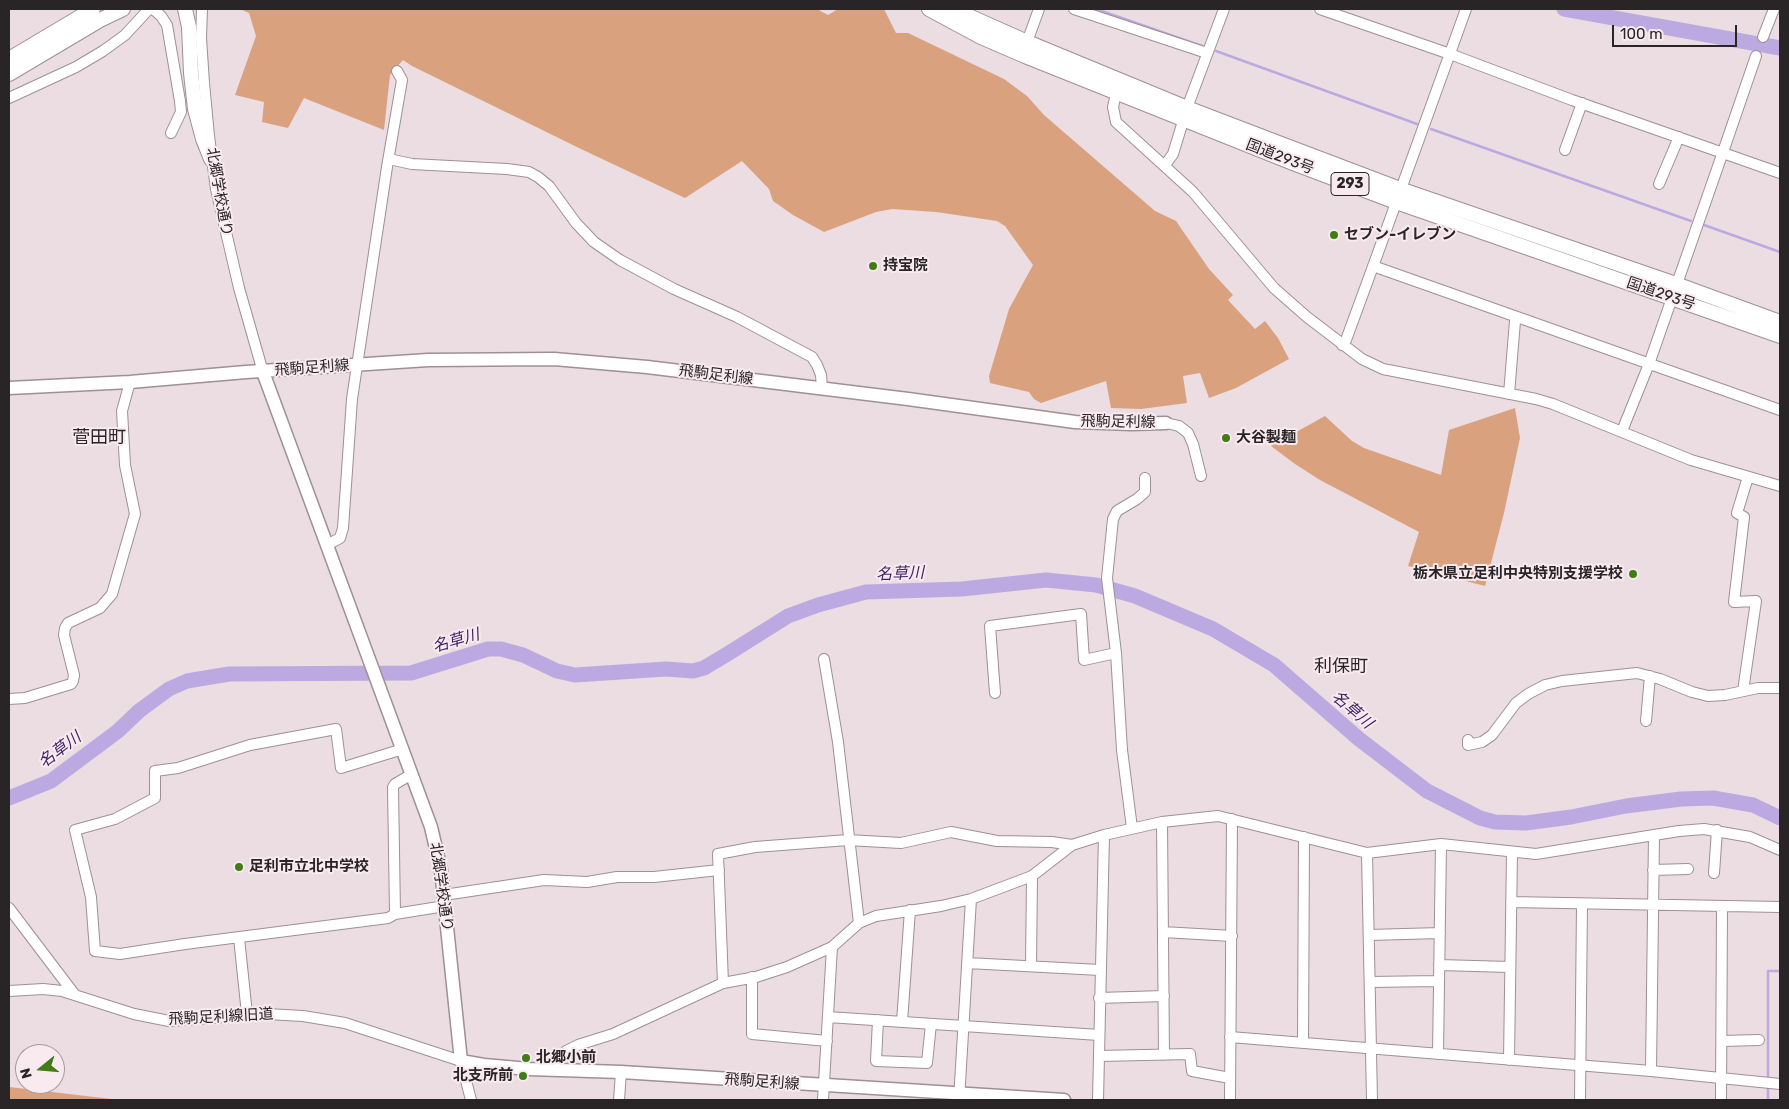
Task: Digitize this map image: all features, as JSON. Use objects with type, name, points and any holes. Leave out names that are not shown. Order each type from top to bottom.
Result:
[{"type":"highway","points":[[9,59],[96,14],[113,9]]},
{"type":"highway","points":[[9,74],[96,14],[122,9]]},
{"type":"highway","points":[[185,9],[189,27],[195,109],[203,139],[211,159]]},
{"type":"highway","name":"国道293号","points":[[929,9],[990,41],[1116,93],[1185,114]]},
{"type":"highway","name":"国道293号","points":[[953,9],[1185,114],[1671,298],[1780,336]]},
{"type":"highway","name":"国道293号","points":[[1398,195],[1676,284],[1780,322]]},
{"type":"main road","name":"飛駒足利線","points":[[9,388],[130,382],[428,360],[554,359],[647,367],[822,388],[1075,422],[1166,423]]},
{"type":"main road","name":"飛駒足利線","points":[[263,372],[378,681]]},
{"type":"main road","name":"北郷学校通り","points":[[378,681],[435,842],[444,900],[461,1061]]},
{"type":"main road","name":"飛駒足利線","points":[[461,1061],[484,1065],[552,1070],[621,1072],[959,1096],[1064,1100]]},
{"type":"street","points":[[9,98],[76,66],[108,48],[125,35],[151,9],[161,16],[167,25],[180,101],[181,112],[171,133]]},
{"type":"street","name":"北郷学校通り","points":[[202,9],[202,56],[211,159],[216,189],[228,243],[263,372]]},
{"type":"street","points":[[1027,42],[1039,9]]},
{"type":"street","points":[[1074,9],[1207,53]]},
{"type":"street","points":[[1165,165],[1173,154],[1185,114],[1224,9]]},
{"type":"street","points":[[1320,9],[1780,173]]},
{"type":"street","points":[[1342,345],[1346,340],[1466,9]]},
{"type":"street","points":[[1763,37],[1774,9]]},
{"type":"street","points":[[1622,431],[1724,152],[1756,56]]},
{"type":"street","points":[[327,545],[340,538],[343,528],[352,398],[388,159],[402,80],[397,71]]},
{"type":"street","points":[[1116,93],[1113,107],[1116,122],[1193,192],[1252,265],[1274,288],[1342,345],[1362,359],[1383,369],[1536,398],[1691,460],[1780,486]]},
{"type":"street","points":[[1564,150],[1582,103]]},
{"type":"street","points":[[1659,184],[1679,137]]},
{"type":"street","points":[[388,159],[412,164],[529,172],[549,186],[576,223],[594,242],[620,260],[674,289],[737,317],[812,357],[821,376],[822,388]]},
{"type":"street","points":[[1373,266],[1780,410]]},
{"type":"street","points":[[1509,394],[1515,321],[1517,318]]},
{"type":"street","points":[[9,700],[25,698],[71,684],[74,674],[64,635],[65,628],[68,623],[100,608],[112,594],[135,514],[125,465],[122,411],[130,382]]},
{"type":"street","points":[[1166,423],[1179,426],[1188,433],[1193,444],[1201,476]]},
{"type":"street","points":[[1743,691],[1756,601],[1734,602],[1744,517],[1737,513],[1748,476]]},
{"type":"street","points":[[1132,828],[1122,750],[1116,653],[1107,582],[1110,529],[1113,519],[1117,511],[1138,499],[1144,492],[1145,478]]},
{"type":"street","points":[[995,694],[990,626],[1081,614],[1084,660],[1116,653]]},
{"type":"street","points":[[824,658],[838,742],[859,923]]},
{"type":"street","points":[[1468,740],[1468,745],[1482,742],[1492,735],[1516,704],[1528,694],[1562,681],[1637,673],[1708,696],[1725,696],[1758,688],[1780,688]]},
{"type":"street","points":[[1646,722],[1650,676]]},
{"type":"street","points":[[403,749],[341,768],[336,729],[250,745],[178,768],[154,771],[154,798],[115,819],[76,830],[91,896],[95,951],[120,954],[388,918],[395,914],[444,900],[544,880],[587,882],[617,877],[654,877],[719,870]]},
{"type":"street","points":[[395,914],[393,787],[412,774]]},
{"type":"street","points":[[552,1070],[566,1051],[578,1045],[613,1034],[723,983],[752,978],[787,967],[832,947],[859,923],[876,916],[941,906],[971,899],[1032,876],[1072,845],[1104,835],[1162,822],[1218,816],[1367,853],[1441,844],[1512,853],[1536,854],[1693,829],[1717,830],[1750,837],[1780,850]]},
{"type":"street","points":[[1230,1100],[1232,819]]},
{"type":"street","points":[[1162,822],[1164,1055]]},
{"type":"street","points":[[1714,873],[1717,830]]},
{"type":"street","points":[[723,983],[718,854],[755,847],[848,840],[901,843],[951,832],[997,842],[1052,842],[1072,845]]},
{"type":"street","points":[[1098,1100],[1104,835]]},
{"type":"street","points":[[1651,1071],[1654,835]]},
{"type":"street","points":[[1303,1043],[1304,837]]},
{"type":"street","points":[[1438,1054],[1441,844]]},
{"type":"street","points":[[1367,853],[1372,1100]]},
{"type":"street","points":[[1509,1060],[1512,853]]},
{"type":"street","points":[[1653,870],[1688,869]]},
{"type":"street","points":[[1031,966],[1032,876]]},
{"type":"street","points":[[959,1096],[971,899]]},
{"type":"street","points":[[1512,902],[1780,907]]},
{"type":"street","points":[[1580,1100],[1582,904]]},
{"type":"street","points":[[1721,1100],[1722,906]]},
{"type":"street","points":[[9,908],[75,995]]},
{"type":"street","points":[[902,1022],[910,910]]},
{"type":"street","points":[[1163,932],[1232,936]]},
{"type":"street","points":[[1369,935],[1440,934]]},
{"type":"street","points":[[239,938],[247,1014]]},
{"type":"street","points":[[823,1100],[832,947]]},
{"type":"street","points":[[967,962],[1100,970]]},
{"type":"street","points":[[1439,965],[1510,967]]},
{"type":"street","points":[[752,978],[752,1034],[827,1040]]},
{"type":"street","points":[[1370,982],[1439,981]]},
{"type":"street","name":"飛駒足利線旧道","points":[[9,991],[53,989],[111,1007],[161,1020],[178,1022],[247,1014],[283,1014],[344,1023],[461,1061]]},
{"type":"street","points":[[1099,998],[1164,996]]},
{"type":"street","points":[[828,1017],[1099,1035]]},
{"type":"street","points":[[878,1020],[876,1060],[927,1063],[930,1024]]},
{"type":"street","points":[[1230,1037],[1372,1050],[1651,1071],[1780,1084]]},
{"type":"street","points":[[1722,1041],[1759,1040]]},
{"type":"street","points":[[1098,1056],[1190,1054],[1192,1071],[1230,1078]]},
{"type":"street","name":"北郷学校通り","points":[[461,1061],[471,1100]]},
{"type":"street","points":[[619,1100],[621,1072]]},
{"type":"shaded area","points":[[240,9],[817,9],[828,15],[838,9],[884,9],[896,33],[908,33],[1004,79],[1027,96],[1044,115],[1155,211],[1176,221],[1209,269],[1233,295],[1228,300],[1255,329],[1265,321],[1278,338],[1289,359],[1236,388],[1209,398],[1200,373],[1183,376],[1187,403],[1141,409],[1111,408],[1106,381],[1041,403],[1034,399],[1029,392],[990,383],[989,376],[1009,309],[1033,265],[1005,226],[997,221],[936,212],[892,209],[876,212],[824,232],[793,215],[773,201],[769,189],[742,161],[685,198],[581,149],[403,60],[390,75],[384,130],[304,98],[288,128],[262,122],[264,102],[235,95],[256,36],[249,13]]},
{"type":"shaded area","points":[[1515,408],[1520,438],[1504,513],[1485,586],[1408,566],[1419,532],[1320,480],[1271,446],[1325,416],[1352,441],[1364,448],[1441,475],[1449,430]]},
{"type":"shaded area","points":[[9,1087],[15,1088],[15,1094],[65,1094],[120,1100],[9,1100]]},
{"type":"waterway","points":[[1096,9],[1202,46]]},
{"type":"waterway","points":[[1564,9],[1780,48]]},
{"type":"waterway","points":[[1216,51],[1417,124]]},
{"type":"waterway","points":[[1431,129],[1691,221]]},
{"type":"waterway","points":[[1704,225],[1780,252]]},
{"type":"waterway","name":"名草川","points":[[9,798],[51,781],[118,731],[139,711],[158,697],[169,689],[187,681],[229,674],[411,673],[488,649],[501,649],[523,655],[557,671],[575,675],[666,669],[693,671],[704,668],[788,616],[818,605],[866,592],[962,589],[1046,580],[1096,585],[1135,596],[1213,629],[1274,665],[1359,739],[1427,791],[1480,818],[1495,822],[1526,823],[1571,817],[1626,806],[1681,799],[1713,798],[1753,805],[1780,818]]},
{"type":"waterway","points":[[1768,1081],[1768,971],[1780,971]]},
{"type":"waterway","points":[[1768,1087],[1768,1100]]},
{"type":"place","name":"セブン-イレブン","points":[[1334,235]]},
{"type":"place","name":"持宝院","points":[[873,266]]},
{"type":"place","name":"大谷製麺","points":[[1226,438]]},
{"type":"place","name":"栃木県立足利中央特別支援学校","points":[[1633,574]]},
{"type":"place","name":"足利市立北中学校","points":[[239,867]]},
{"type":"place","name":"北郷小前","points":[[526,1058]]},
{"type":"place","name":"北支所前","points":[[523,1076]]},
{"type":"district","name":"菅田町","points":[[99,438]]},
{"type":"district","name":"利保町","points":[[1341,667]]}]
